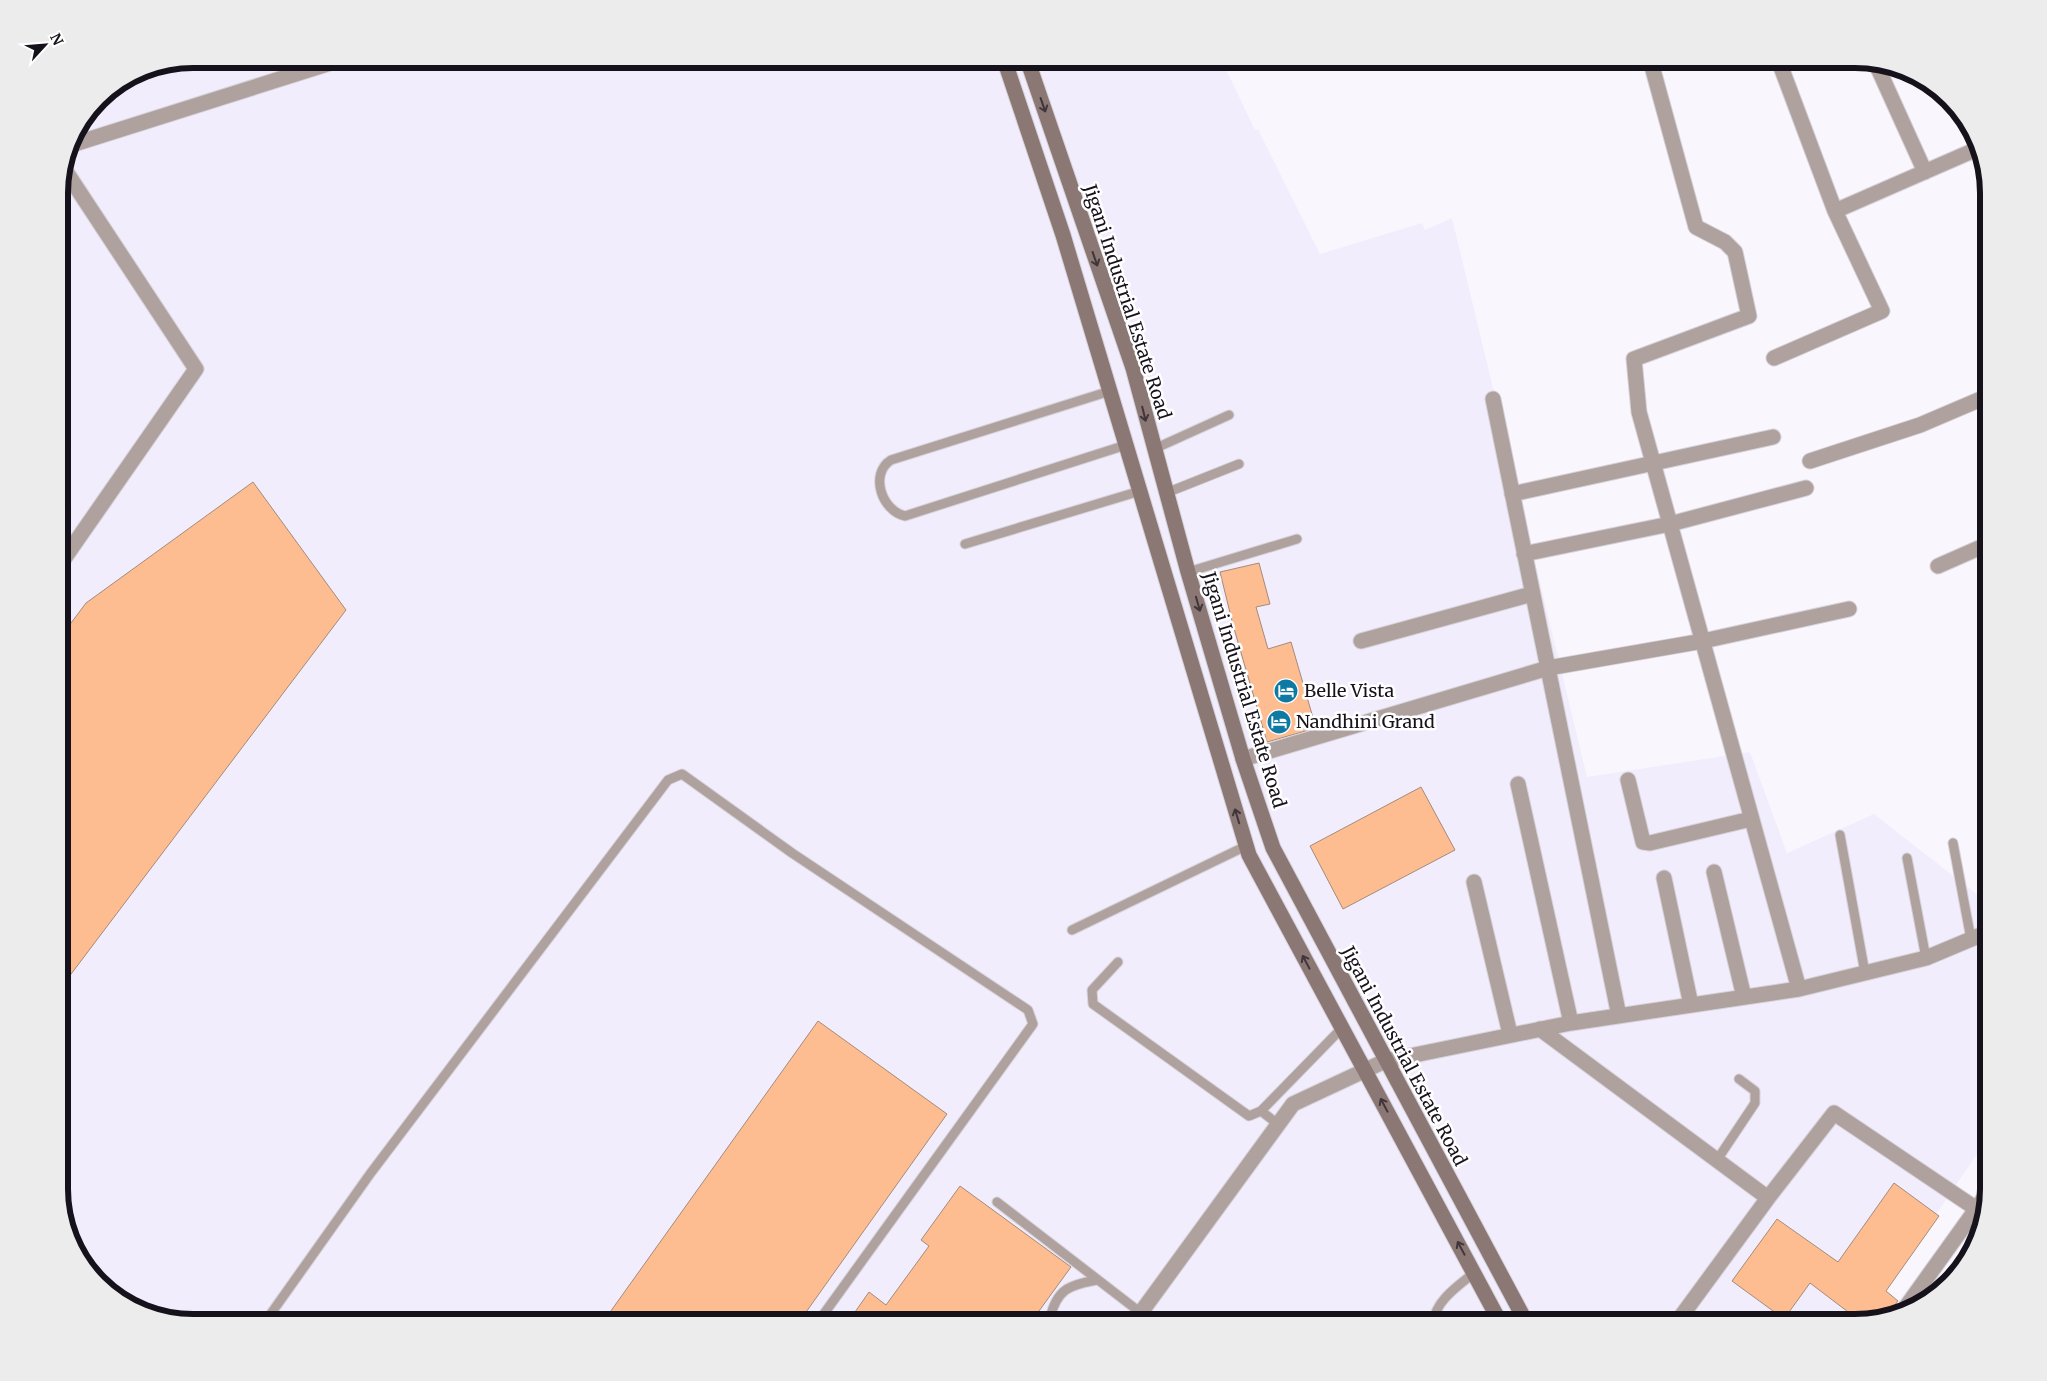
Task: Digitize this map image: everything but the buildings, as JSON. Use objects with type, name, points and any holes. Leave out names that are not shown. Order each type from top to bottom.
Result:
[{"type":"main road","points":[[1007,68],[1063,235],[1249,855],[1496,1314]]},
{"type":"main road","name":"Jigani Industrial Estate Road","points":[[1030,68],[1133,368],[1188,572],[1243,758],[1273,848],[1522,1314]]},
{"type":"street","points":[[77,143],[315,68]]},
{"type":"street","points":[[1652,68],[1696,226],[1725,242],[1735,252],[1749,316],[1634,359],[1639,412],[1799,989]]},
{"type":"street","points":[[1774,358],[1882,311],[1835,211],[1781,68]]},
{"type":"street","points":[[1879,71],[1925,172]]},
{"type":"street","points":[[1835,211],[1972,151]]},
{"type":"street","points":[[68,553],[196,369],[69,176]]},
{"type":"street","points":[[1493,399],[1618,1016]]},
{"type":"street","points":[[1810,461],[1920,425],[1980,399]]},
{"type":"street","points":[[1512,494],[1773,437]]},
{"type":"street","points":[[1524,554],[1670,524],[1806,488]]},
{"type":"street","points":[[1938,566],[1980,548]]},
{"type":"street","points":[[1361,641],[1532,594]]},
{"type":"street","points":[[1243,758],[1548,668],[1702,642],[1848,609]]},
{"type":"street","points":[[1628,780],[1643,842],[1650,843],[1752,819]]},
{"type":"street","points":[[1518,784],[1571,1023]]},
{"type":"street","points":[[1714,872],[1744,997]]},
{"type":"street","points":[[1664,878],[1691,1005]]},
{"type":"street","points":[[1474,882],[1510,1034]]},
{"type":"street","points":[[1141,1314],[1293,1104],[1385,1061],[1571,1023],[1799,989],[1926,958],[1980,935]]},
{"type":"street","points":[[1540,1029],[1768,1198]]},
{"type":"street","points":[[1683,1314],[1768,1198],[1834,1113],[1977,1210]]},
{"type":"street","points":[[1911,1300],[1976,1215]]},
{"type":"lane","points":[[1110,391],[891,460],[883,465],[880,470],[880,485],[884,496],[893,510],[905,516],[1126,445]]},
{"type":"lane","points":[[1154,449],[1229,414]]},
{"type":"lane","points":[[1166,493],[1239,464]]},
{"type":"lane","points":[[965,544],[1140,491]]},
{"type":"lane","points":[[1188,572],[1297,539]]},
{"type":"lane","points":[[271,1314],[370,1174],[656,795],[668,780],[682,774],[792,853],[1028,1010],[1033,1024],[824,1314]]},
{"type":"lane","points":[[1840,835],[1865,973]]},
{"type":"lane","points":[[1953,843],[1971,939]]},
{"type":"lane","points":[[1072,930],[1246,846]]},
{"type":"lane","points":[[1907,858],[1926,958]]},
{"type":"lane","points":[[1118,962],[1092,990],[1093,1004],[1249,1116],[1261,1111],[1342,1028]]},
{"type":"lane","points":[[1717,1160],[1755,1103],[1755,1092],[1739,1079]]},
{"type":"lane","points":[[1261,1111],[1278,1125]]},
{"type":"lane","points":[[997,1202],[1097,1280],[1134,1314]]},
{"type":"lane","points":[[1435,1314],[1449,1294],[1474,1273]]},
{"type":"lane","points":[[1051,1314],[1054,1303],[1061,1293],[1071,1285],[1097,1280]]},
{"type":"shaded area","points":[[192,68],[1225,68],[1255,130],[1258,129],[1320,254],[1422,223],[1425,230],[1452,218],[1587,777],[1750,752],[1787,853],[1874,814],[1980,897],[1980,1150],[1869,1312],[1855,1314],[192,1314],[160,1309],[137,1301],[110,1283],[93,1265],[77,1237],[70,1213],[68,1197],[68,184],[72,160],[80,137],[93,116],[110,98],[123,88],[152,74]]},
{"type":"place","name":"Belle Vista","points":[[1286,691]]},
{"type":"place","name":"Nandhini Grand","points":[[1279,722]]}]
